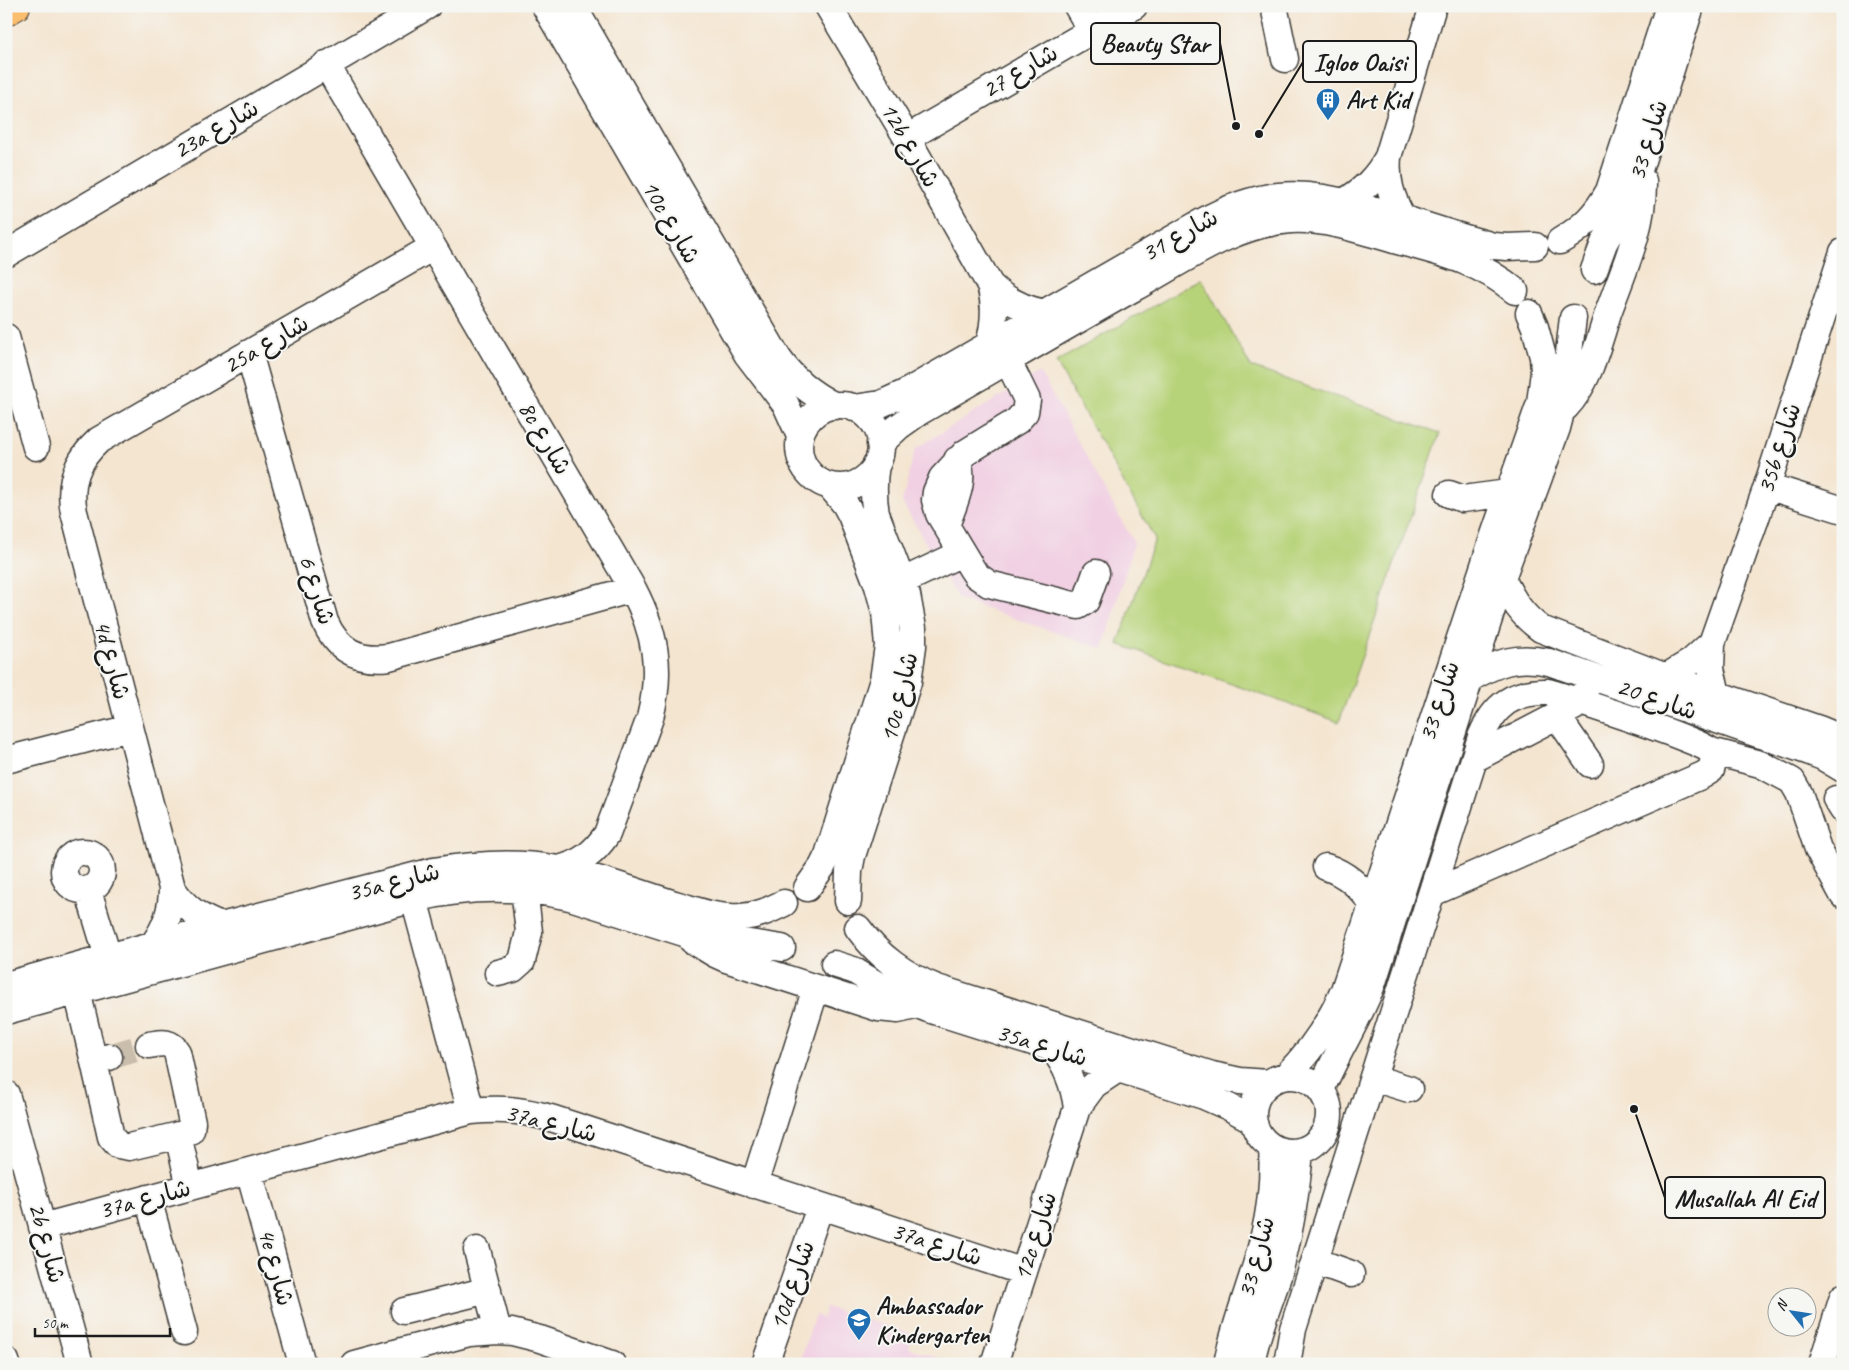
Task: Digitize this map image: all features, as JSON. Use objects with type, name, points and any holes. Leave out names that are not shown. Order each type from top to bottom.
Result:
[{"type":"main road","points":[[6,12],[16,6]]},
{"type":"street","name":"23a شارع","points":[[6,254],[426,6]]},
{"type":"street","name":"10c شارع","points":[[545,6],[747,354],[786,405],[800,436]]},
{"type":"street","name":"10c شارع","points":[[573,6],[778,358],[796,381],[821,399],[844,407]]},
{"type":"street","name":"12b شارع","points":[[828,6],[907,138],[990,284],[1015,304],[1044,313]]},
{"type":"street","points":[[1077,6],[1091,30]]},
{"type":"street","name":"شارع 27","points":[[907,138],[1134,6]]},
{"type":"street","points":[[1274,6],[1285,59]]},
{"type":"street","points":[[1344,202],[1370,183],[1388,157],[1433,6]]},
{"type":"street","name":"شارع 33","points":[[1560,241],[1573,234],[1594,215],[1609,191],[1669,6]]},
{"type":"street","name":"شارع 33","points":[[1594,270],[1604,243],[1632,192],[1691,6]]},
{"type":"street","name":"8c شارع","points":[[326,64],[633,589],[648,619],[655,645],[656,685],[650,718],[608,834],[587,857],[574,865],[559,869]]},
{"type":"street","points":[[1388,157],[1388,182],[1391,194],[1402,217]]},
{"type":"street","points":[[1562,411],[1576,394],[1587,373],[1627,258],[1642,206],[1641,165]]},
{"type":"street","name":"شارع 31","points":[[844,407],[881,404],[894,400],[1200,223],[1237,205],[1279,196],[1301,195],[1322,197],[1402,217],[1494,246],[1507,248],[1535,246]]},
{"type":"street","name":"شارع 31","points":[[878,454],[898,427],[914,416],[1216,242],[1240,231],[1265,224],[1291,220],[1318,221],[1343,226],[1467,261],[1493,274],[1515,291]]},
{"type":"street","points":[[1560,241],[1585,253],[1594,270],[1595,288],[1592,298],[1581,313],[1564,322],[1545,322],[1529,313],[1520,303],[1515,291],[1516,270],[1527,252],[1535,246],[1543,242],[1560,241]]},
{"type":"street","name":"25a شارع","points":[[99,440],[433,247]]},
{"type":"street","name":"35b شارع","points":[[1717,694],[1711,669],[1712,643],[1838,283],[1843,252]]},
{"type":"street","name":"12b شارع","points":[[988,344],[995,314],[990,284]]},
{"type":"street","name":"شارع 33","points":[[1277,1079],[1315,1044],[1337,1006],[1508,493],[1540,403],[1543,388],[1543,357],[1536,327],[1529,313]]},
{"type":"street","name":"شارع 33","points":[[1321,1090],[1334,1061],[1358,1018],[1373,982],[1502,578],[1562,411],[1573,318]]},
{"type":"street","points":[[6,337],[36,447]]},
{"type":"street","name":"شارع 6","points":[[250,353],[325,622],[334,639],[350,652],[362,657],[376,659],[389,657],[633,589]]},
{"type":"street","points":[[1008,361],[1027,400],[1025,412],[1017,421],[975,446],[957,460],[942,478],[936,492],[936,507],[976,575],[989,584],[1078,606],[1086,601],[1096,573]]},
{"type":"street","points":[[844,407],[864,414],[873,422],[878,432],[878,454],[870,473],[852,486],[841,488],[820,482],[811,476],[804,468],[800,458],[799,447],[800,436],[805,425],[813,416],[823,409],[844,407]]},
{"type":"street","name":"4d شارع","points":[[99,440],[81,460],[72,485],[71,499],[172,888],[172,900],[168,918],[153,945]]},
{"type":"street","name":"10c شارع","points":[[848,901],[848,878],[852,856],[908,682],[912,664],[913,628],[910,610],[903,581],[876,514],[873,489],[878,454]]},
{"type":"street","name":"10c شارع","points":[[807,888],[819,872],[828,855],[883,680],[888,646],[886,612],[878,586],[851,515],[845,504],[830,486]]},
{"type":"street","points":[[1767,486],[1843,510]]},
{"type":"street","points":[[1493,538],[1456,497],[1508,493]]},
{"type":"street","points":[[903,581],[962,553]]},
{"type":"street","name":"شارع 20","points":[[1502,578],[1518,609],[1528,620],[1541,629],[1666,677],[1819,729],[1843,739]]},
{"type":"street","name":"35b شارع","points":[[1666,677],[1691,662],[1712,643]]},
{"type":"street","name":"شارع 20","points":[[1469,679],[1500,663],[1516,659],[1533,659],[1549,662],[1810,752],[1823,757],[1843,769]]},
{"type":"street","points":[[1474,759],[1574,707],[1580,702],[1586,686],[1587,676]]},
{"type":"street","points":[[1287,1364],[1293,1329],[1474,759],[1486,724],[1506,702],[1519,695],[1533,692],[1548,692],[1694,742],[1711,751],[1760,764],[1792,781],[1799,793],[1818,849],[1843,896]]},
{"type":"street","points":[[1557,716],[1590,764]]},
{"type":"street","points":[[6,760],[130,728]]},
{"type":"street","points":[[1432,893],[1703,775],[1711,770],[1714,760],[1711,751]]},
{"type":"street","name":"8c شارع","points":[[608,834],[611,862],[623,887]]},
{"type":"street","name":"35a شارع","points":[[6,985],[221,926],[442,869],[475,865],[500,864],[559,869],[724,918],[756,916],[784,903]]},
{"type":"street","points":[[1372,904],[1358,886],[1333,870],[1363,871],[1384,866]]},
{"type":"street","name":"35a شارع","points":[[6,1011],[414,899],[467,889],[495,887],[524,888],[570,897],[684,933],[782,948]]},
{"type":"street","points":[[818,887],[829,888],[840,893],[848,901],[857,919],[858,928],[856,940],[844,958],[834,964],[815,968],[805,966],[788,956],[778,939],[777,921],[784,903],[798,892],[807,888],[818,887]]},
{"type":"street","name":"4d شارع","points":[[172,888],[179,898],[198,916],[221,926]]},
{"type":"street","points":[[498,973],[513,969],[522,961],[529,932],[524,888]]},
{"type":"street","points":[[88,890],[108,957]]},
{"type":"street","points":[[414,899],[471,1111]]},
{"type":"street","name":"35a شارع","points":[[858,928],[879,954],[892,965],[930,985],[1219,1077],[1240,1081],[1277,1079]]},
{"type":"street","points":[[684,933],[715,954],[878,1008],[898,1010],[917,1006]]},
{"type":"street","name":"35a شارع","points":[[834,964],[853,970],[896,996],[917,1006],[1204,1096],[1253,1120]]},
{"type":"street","points":[[754,1185],[816,988]]},
{"type":"street","points":[[77,992],[101,1060],[111,1137],[118,1145],[128,1147],[188,1133],[191,1130],[192,1122],[177,1052],[165,1042],[150,1045]]},
{"type":"street","points":[[1052,1048],[1070,1076],[1077,1108]]},
{"type":"street","name":"12c شارع","points":[[994,1364],[1077,1108],[1094,1085],[1118,1069]]},
{"type":"street","points":[[1296,1076],[1314,1083],[1321,1090],[1329,1107],[1327,1126],[1317,1143],[1300,1152],[1281,1152],[1272,1148],[1259,1136],[1253,1120],[1254,1103],[1262,1088],[1277,1079],[1296,1076]]},
{"type":"street","points":[[1373,1078],[1409,1089]]},
{"type":"street","name":"2b شارع","points":[[6,1094],[80,1364]]},
{"type":"street","name":"37a شارع","points":[[42,1227],[471,1111],[497,1108],[537,1114],[1024,1272]]},
{"type":"street","points":[[178,1135],[190,1187]]},
{"type":"street","name":"شارع 33","points":[[1227,1364],[1269,1216],[1273,1186],[1272,1148]]},
{"type":"street","name":"شارع 33","points":[[1251,1364],[1257,1336],[1286,1245],[1296,1191],[1300,1152]]},
{"type":"street","name":"4e شارع","points":[[249,1171],[302,1364]]},
{"type":"street","points":[[148,1198],[184,1332]]},
{"type":"street","name":"10d شارع","points":[[765,1364],[820,1206]]},
{"type":"street","points":[[477,1250],[498,1330]]},
{"type":"street","points":[[1315,1261],[1351,1274]]},
{"type":"street","points":[[404,1311],[488,1290]]},
{"type":"street","points":[[1822,1364],[1843,1297]]},
{"type":"street","points":[[354,1364],[469,1333],[498,1330],[540,1339],[612,1364]]},
{"type":"shaded area","points":[[1040,372],[1134,543],[1103,649],[958,599],[902,502],[915,449]]},
{"type":"shaded area","name":"Ambassador Kindergarten","points":[[826,1307],[913,1334],[909,1348],[958,1364],[799,1364],[815,1315],[823,1318]]},
{"type":"green space","points":[[1201,279],[1251,367],[1440,433],[1339,722],[1118,644],[1155,539],[1056,362]]},
{"type":"tunnel","points":[[109,1057],[149,1045]]},
{"type":"place","name":"Art Kid","points":[[1328,121]]},
{"type":"place","name":"Beauty Star","points":[[1236,126]]},
{"type":"place","name":"Igloo Oaisi","points":[[1259,134]]},
{"type":"place","name":"Musallah Al Eid","points":[[1634,1109]]},
{"type":"place","name":"Ambassador Kindergarten","points":[[859,1341]]}]
